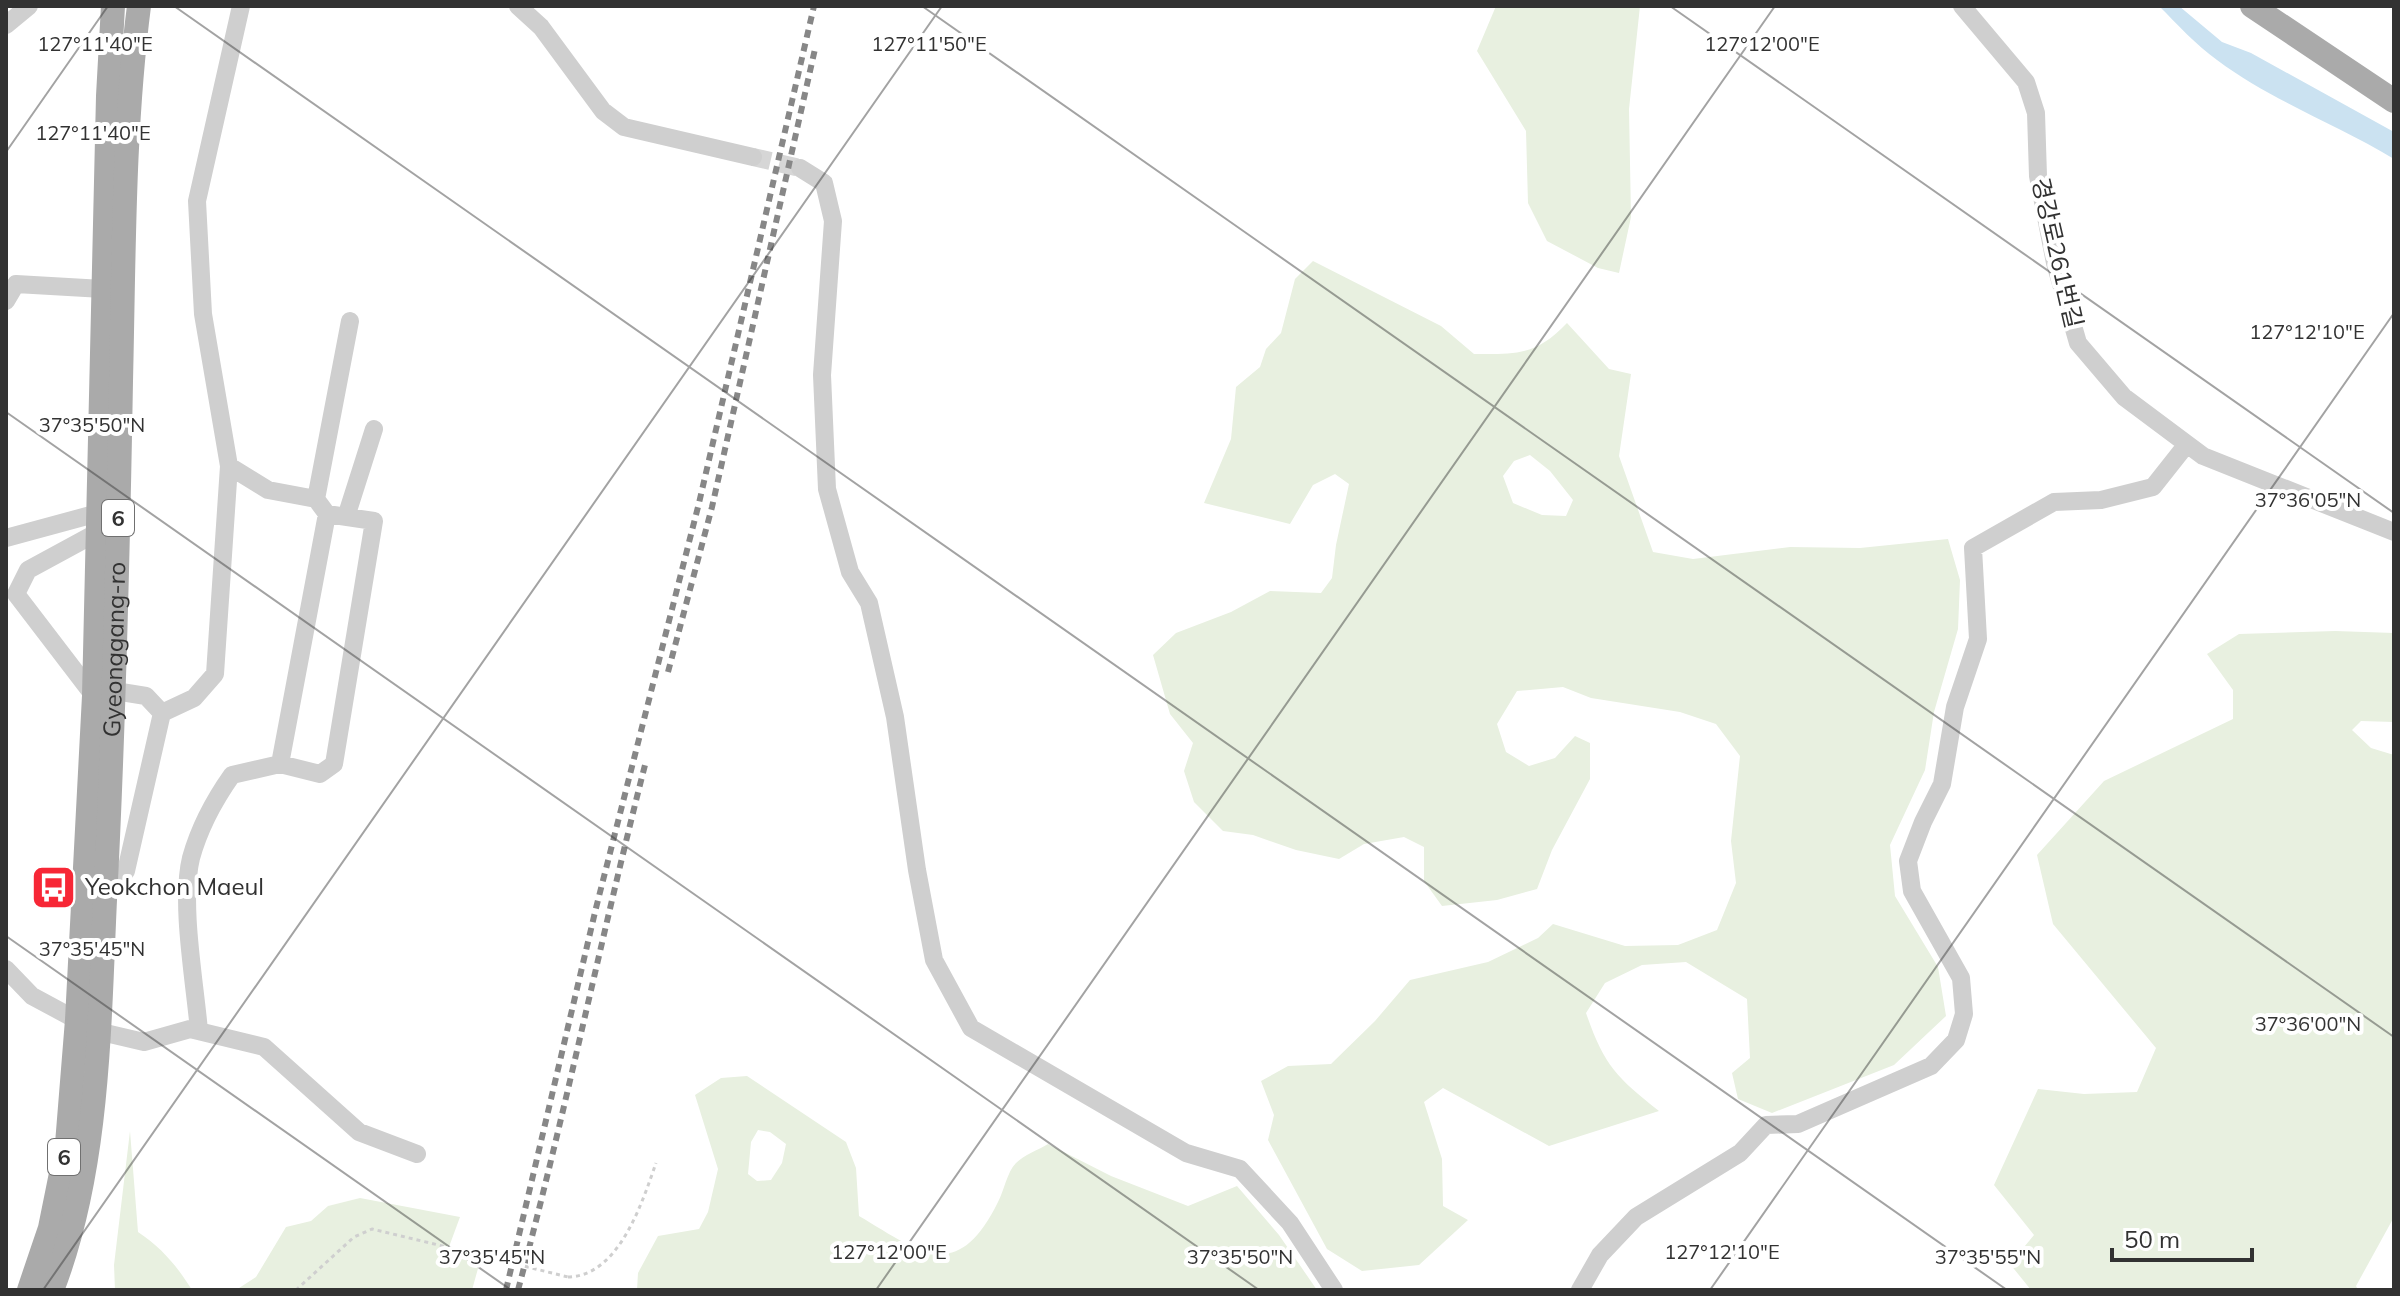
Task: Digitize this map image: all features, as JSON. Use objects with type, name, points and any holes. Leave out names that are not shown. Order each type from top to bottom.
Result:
[{"type":"main road","name":"Gyeonggang-ro","points":[[29,1290],[50,1228],[67,1144],[105,895],[104,694],[98,522],[113,6]]},
{"type":"main road","name":"Gyeonggang-ro","points":[[52,1290],[79,1200],[93,1096],[87,1025],[125,196],[133,49],[139,6]]},
{"type":"main road","points":[[2252,6],[2394,101]]},
{"type":"street","points":[[6,25],[29,6]]},
{"type":"street","points":[[162,713],[194,698],[215,674],[229,466],[203,314],[197,201],[241,6]]},
{"type":"street","points":[[518,6],[541,27],[603,111],[624,127],[753,157]]},
{"type":"street","name":"경강로261번길","points":[[1962,6],[2026,82],[2036,113],[2038,176],[2055,263],[2078,343],[2124,397],[2203,456],[2394,532]]},
{"type":"street","points":[[800,168],[824,183],[833,221],[822,375],[827,489],[850,572],[869,603],[892,702],[934,960],[971,1028],[1186,1153],[1240,1169],[1290,1223],[1334,1290]]},
{"type":"street","points":[[6,301],[16,284],[103,289]]},
{"type":"street","points":[[316,499],[350,321]]},
{"type":"street","points":[[346,517],[374,429]]},
{"type":"street","points":[[1580,1290],[1600,1255],[1636,1217],[1740,1153],[1766,1125],[1798,1124],[1931,1066],[1956,1040],[1964,1014],[1961,978],[1912,891],[1908,861],[1942,784],[1955,707],[1978,639],[1973,548],[2054,502],[2101,500],[2153,487],[2187,444]]},
{"type":"street","points":[[199,1031],[187,892],[192,857],[216,796],[232,775],[280,764],[320,774],[334,764],[374,521],[327,514],[316,499],[268,490],[229,466]]},
{"type":"street","points":[[280,764],[327,514]]},
{"type":"street","points":[[98,522],[28,570],[16,594],[104,694],[146,696],[162,713]]},
{"type":"street","points":[[6,538],[98,522]]},
{"type":"street","points":[[105,895],[126,871],[162,713]]},
{"type":"street","points":[[6,969],[32,996],[87,1025],[144,1042],[190,1029],[264,1047],[359,1132],[417,1154]]},
{"type":"path","points":[[296,1290],[354,1237],[372,1229],[568,1277],[580,1277],[600,1265],[622,1241],[641,1207],[656,1163]]},
{"type":"green space","points":[[1496,6],[1640,6],[1629,109],[1631,217],[1619,273],[1598,268],[1547,241],[1528,203],[1526,131],[1477,51]]},
{"type":"green space","points":[[1313,261],[1441,326],[1474,354],[1524,351],[1545,342],[1567,323],[1609,369],[1631,374],[1619,456],[1653,552],[1693,559],[1790,547],[1860,548],[1948,539],[1960,580],[1958,629],[1934,712],[1925,770],[1890,845],[1895,896],[1938,967],[1946,1016],[1894,1065],[1772,1113],[1738,1099],[1732,1073],[1750,1058],[1747,999],[1686,962],[1642,965],[1605,983],[1586,1013],[1613,1069],[1659,1111],[1549,1146],[1443,1088],[1424,1102],[1442,1159],[1443,1206],[1468,1220],[1419,1265],[1362,1271],[1327,1249],[1268,1140],[1274,1115],[1261,1081],[1288,1066],[1331,1064],[1375,1021],[1410,980],[1488,962],[1538,938],[1553,924],[1625,946],[1678,945],[1717,930],[1736,883],[1731,841],[1740,756],[1716,724],[1680,712],[1591,698],[1563,687],[1517,691],[1497,724],[1506,752],[1529,766],[1555,758],[1575,736],[1590,743],[1590,779],[1552,850],[1537,889],[1497,900],[1442,906],[1424,881],[1424,847],[1404,837],[1364,844],[1339,859],[1296,850],[1253,835],[1223,831],[1194,802],[1184,771],[1193,743],[1170,714],[1153,655],[1176,633],[1231,612],[1270,591],[1321,593],[1332,578],[1349,484],[1335,474],[1313,485],[1290,524],[1204,503],[1231,439],[1236,387],[1260,367],[1266,349],[1281,333],[1295,279]],"holes":[[[1530,455],[1550,471],[1573,500],[1566,516],[1542,515],[1513,503],[1503,476],[1514,461]]]},
{"type":"green space","points":[[2394,633],[2394,722],[2361,721],[2352,730],[2371,748],[2394,755],[2394,1217],[2356,1286],[2358,1290],[2031,1290],[2010,1264],[2034,1235],[1994,1185],[2038,1089],[2084,1094],[2137,1092],[2156,1048],[2053,924],[2037,855],[2104,781],[2233,719],[2233,690],[2207,654],[2239,634]]},
{"type":"green space","points":[[747,1076],[846,1142],[856,1168],[859,1216],[919,1249],[936,1254],[952,1252],[968,1244],[983,1228],[1016,1163],[1048,1144],[1111,1176],[1188,1206],[1237,1186],[1279,1235],[1317,1290],[637,1290],[638,1273],[658,1236],[699,1229],[708,1212],[718,1169],[695,1095],[721,1078]],"holes":[[[758,1130],[770,1132],[786,1144],[782,1163],[771,1180],[757,1181],[748,1174],[751,1142]]]},
{"type":"green space","points":[[130,1131],[138,1232],[168,1258],[192,1290],[115,1290],[114,1265]]},
{"type":"green space","points":[[360,1198],[460,1217],[446,1255],[484,1247],[472,1290],[236,1290],[256,1277],[286,1227],[311,1221],[328,1206]]},
{"type":"water","points":[[2159,6],[2179,6],[2222,42],[2251,53],[2394,132],[2394,159],[2238,75],[2202,48]]},
{"type":"tunnel","points":[[753,157],[800,168]]},
{"type":"railway","points":[[506,1290],[596,908],[699,503],[814,6]]},
{"type":"railway","points":[[668,672],[712,507],[815,49]]},
{"type":"railway","points":[[518,1290],[646,761]]},
{"type":"place","name":"Yeokchon Maeul","points":[[54,887]]}]
